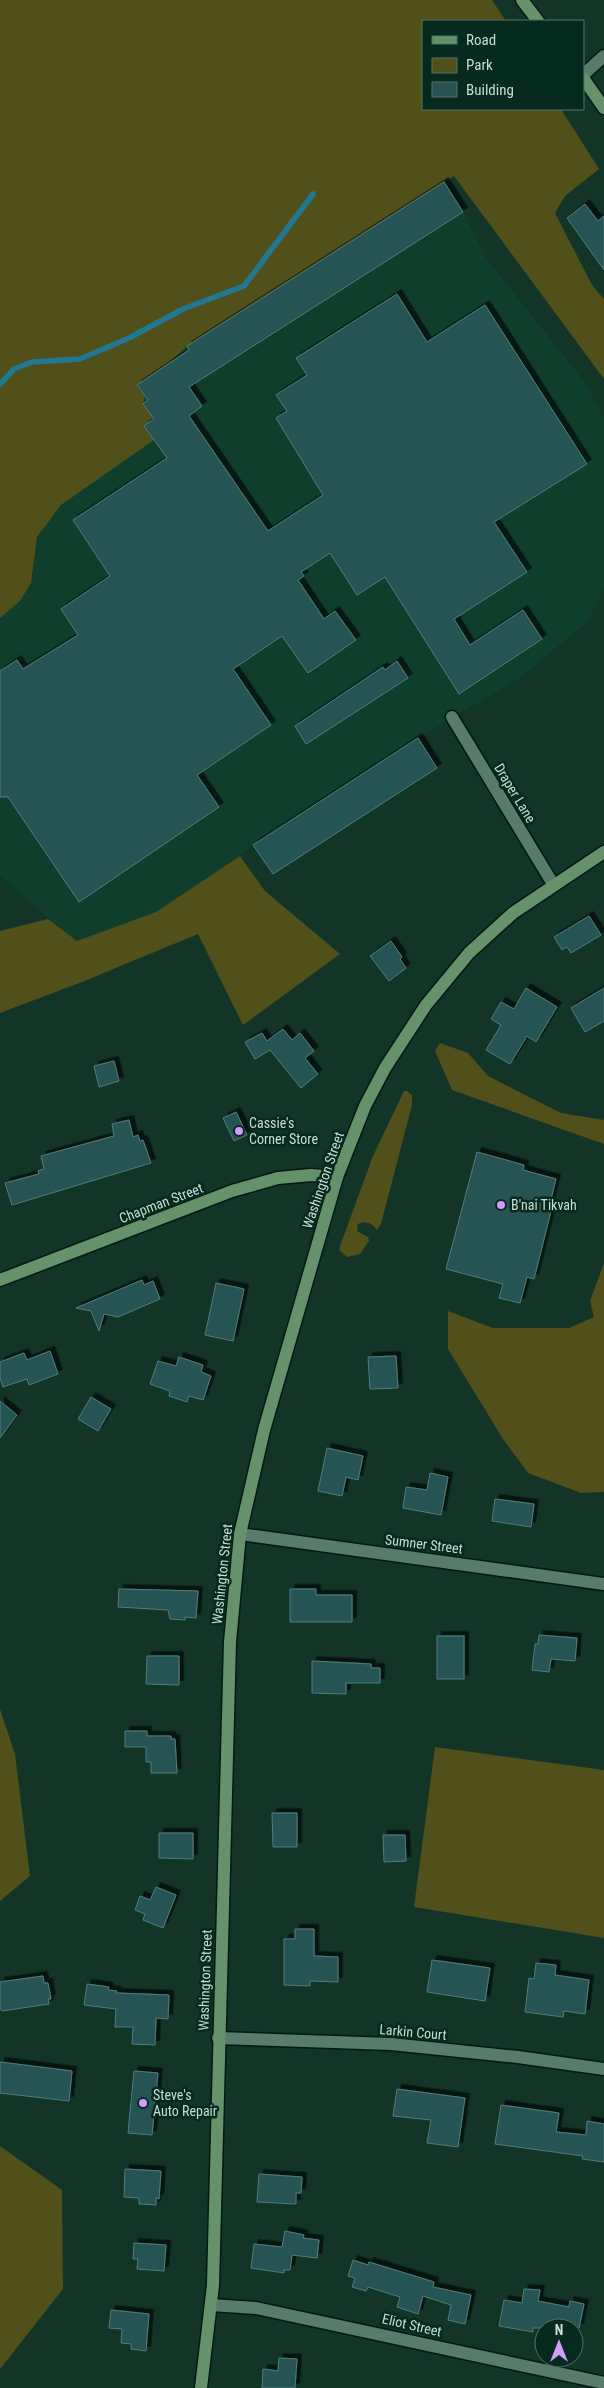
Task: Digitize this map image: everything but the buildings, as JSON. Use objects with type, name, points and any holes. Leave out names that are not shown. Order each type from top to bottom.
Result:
[{"type":"main road","points":[[522,0],[537,20]]},
{"type":"main road","points":[[584,78],[604,108]]},
{"type":"main road","name":"Washington Street","points":[[200,2388],[211,2305],[230,1642],[240,1534],[264,1430],[337,1177],[365,1106],[386,1068],[426,1005],[469,953],[513,913],[553,884],[604,852]]},
{"type":"main road","name":"Chapman Street","points":[[0,1280],[232,1191],[278,1178],[311,1175],[337,1177]]},
{"type":"street","points":[[584,75],[604,56]]},
{"type":"street","name":"Draper Lane","points":[[452,717],[553,884]]},
{"type":"street","name":"Sumner Street","points":[[240,1534],[604,1584]]},
{"type":"street","name":"Larkin Court","points":[[218,2038],[391,2044],[518,2057],[604,2069]]},
{"type":"street","name":"Eliot Street","points":[[211,2305],[256,2308],[604,2383]]},
{"type":"shaded area","points":[[444,182],[463,212],[486,258],[584,381],[604,418],[604,589],[586,623],[521,677],[418,738],[253,845],[156,912],[76,942],[0,875],[0,618],[19,601],[31,583],[37,537],[61,505],[153,440],[144,426],[154,419],[143,404],[137,385],[169,363],[187,346]]},
{"type":"green space","points":[[0,0],[492,0],[505,20],[422,20],[422,110],[562,110],[599,169],[565,196],[555,213],[592,285],[604,299],[604,379],[454,176],[187,346],[169,363],[137,386],[145,397],[143,404],[154,419],[144,426],[154,440],[61,505],[37,537],[31,583],[20,601],[0,618]]},
{"type":"green space","points":[[240,856],[265,891],[340,954],[243,1025],[198,934],[82,982],[0,1013],[0,931],[48,919],[77,941],[156,912]]},
{"type":"green space","points":[[440,1043],[468,1053],[488,1076],[561,1113],[604,1120],[604,1144],[452,1090],[435,1051]]},
{"type":"green space","points":[[404,1091],[412,1095],[412,1105],[381,1224],[377,1230],[369,1223],[358,1224],[357,1231],[368,1237],[369,1241],[360,1254],[347,1257],[339,1250],[340,1246],[373,1156]]},
{"type":"green space","points":[[604,1263],[604,1492],[581,1493],[528,1473],[503,1439],[448,1349],[448,1311],[493,1328],[569,1328],[594,1317],[590,1301]]},
{"type":"green space","points":[[0,1709],[15,1754],[30,1876],[0,1901]]},
{"type":"green space","points":[[435,1747],[604,1770],[604,1938],[414,1907]]},
{"type":"green space","points":[[0,2146],[62,2190],[63,2289],[0,2369]]},
{"type":"waterway","points":[[0,384],[14,369],[32,362],[80,359],[129,338],[183,309],[244,286],[313,194]]},
{"type":"place","name":"Cassie's Corner Store","points":[[239,1131]]},
{"type":"place","name":"B'nai Tikvah","points":[[501,1205]]},
{"type":"place","name":"Steve's Auto Repair","points":[[143,2103]]}]
